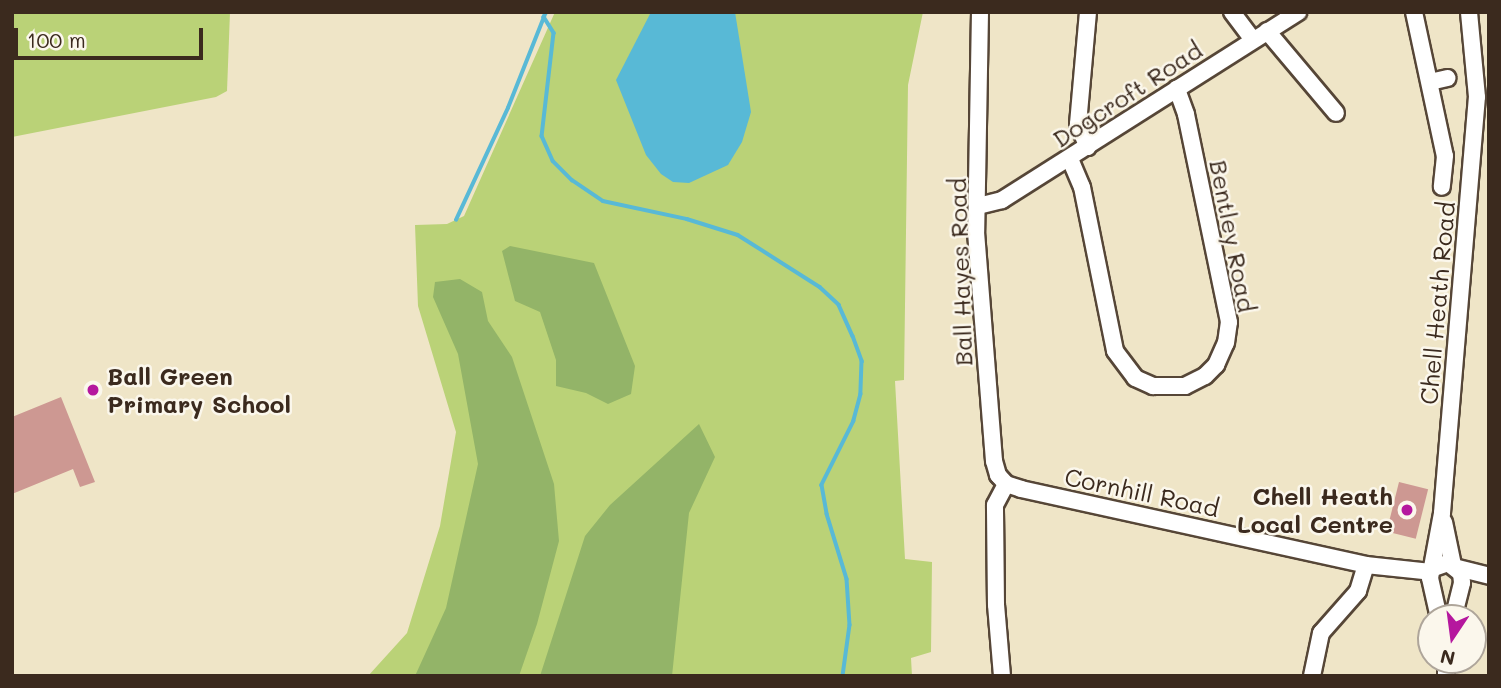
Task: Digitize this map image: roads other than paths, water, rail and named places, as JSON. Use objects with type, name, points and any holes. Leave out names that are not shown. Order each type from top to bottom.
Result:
[{"type":"street","name":"Ball Hayes Road","points":[[980,12],[976,232],[994,461],[998,475],[1006,484]]},
{"type":"street","points":[[1088,12],[1078,124],[1088,147]]},
{"type":"street","points":[[1233,12],[1336,113]]},
{"type":"street","name":"Dogcroft Road","points":[[978,206],[1002,200],[1070,159],[1298,12]]},
{"type":"street","name":"Chell Heath Road","points":[[1414,12],[1445,156],[1442,187]]},
{"type":"street","name":"Chell Heath Road","points":[[1436,604],[1432,579],[1442,513],[1483,96],[1469,12]]},
{"type":"street","points":[[1430,82],[1448,78]]},
{"type":"street","name":"Bentley Road","points":[[1070,159],[1082,187],[1115,351],[1135,377],[1153,386],[1185,386],[1205,376],[1216,365],[1226,343],[1228,322],[1186,114],[1177,89]]},
{"type":"street","points":[[1002,676],[996,605],[995,505],[1006,484]]},
{"type":"street","name":"Cornhill Road","points":[[1006,484],[1432,579]]},
{"type":"street","name":"Chell Heath Road","points":[[1442,513],[1455,566]]},
{"type":"street","points":[[1489,576],[1442,563],[1432,579],[1447,595],[1460,587],[1489,585]]},
{"type":"street","points":[[1312,676],[1321,633],[1358,591],[1366,565]]},
{"type":"street","points":[[1455,566],[1462,577],[1456,604]]},
{"type":"water","points":[[651,12],[735,12],[751,112],[742,142],[728,165],[689,183],[673,182],[661,174],[646,155],[616,80]]},
{"type":"waterway","points":[[547,12],[544,17],[554,33],[542,136],[553,161],[572,180],[603,201],[687,219],[738,235],[820,287],[839,305],[853,336],[862,361],[861,394],[854,421],[822,485],[827,514],[847,579],[850,625],[843,676]]},
{"type":"waterway","points":[[456,220],[508,108],[544,17]]},
{"type":"place","name":"Ball Green Primary School","points":[[93,390]]},
{"type":"place","name":"Chell Heath Local Centre","points":[[1407,510]]}]
